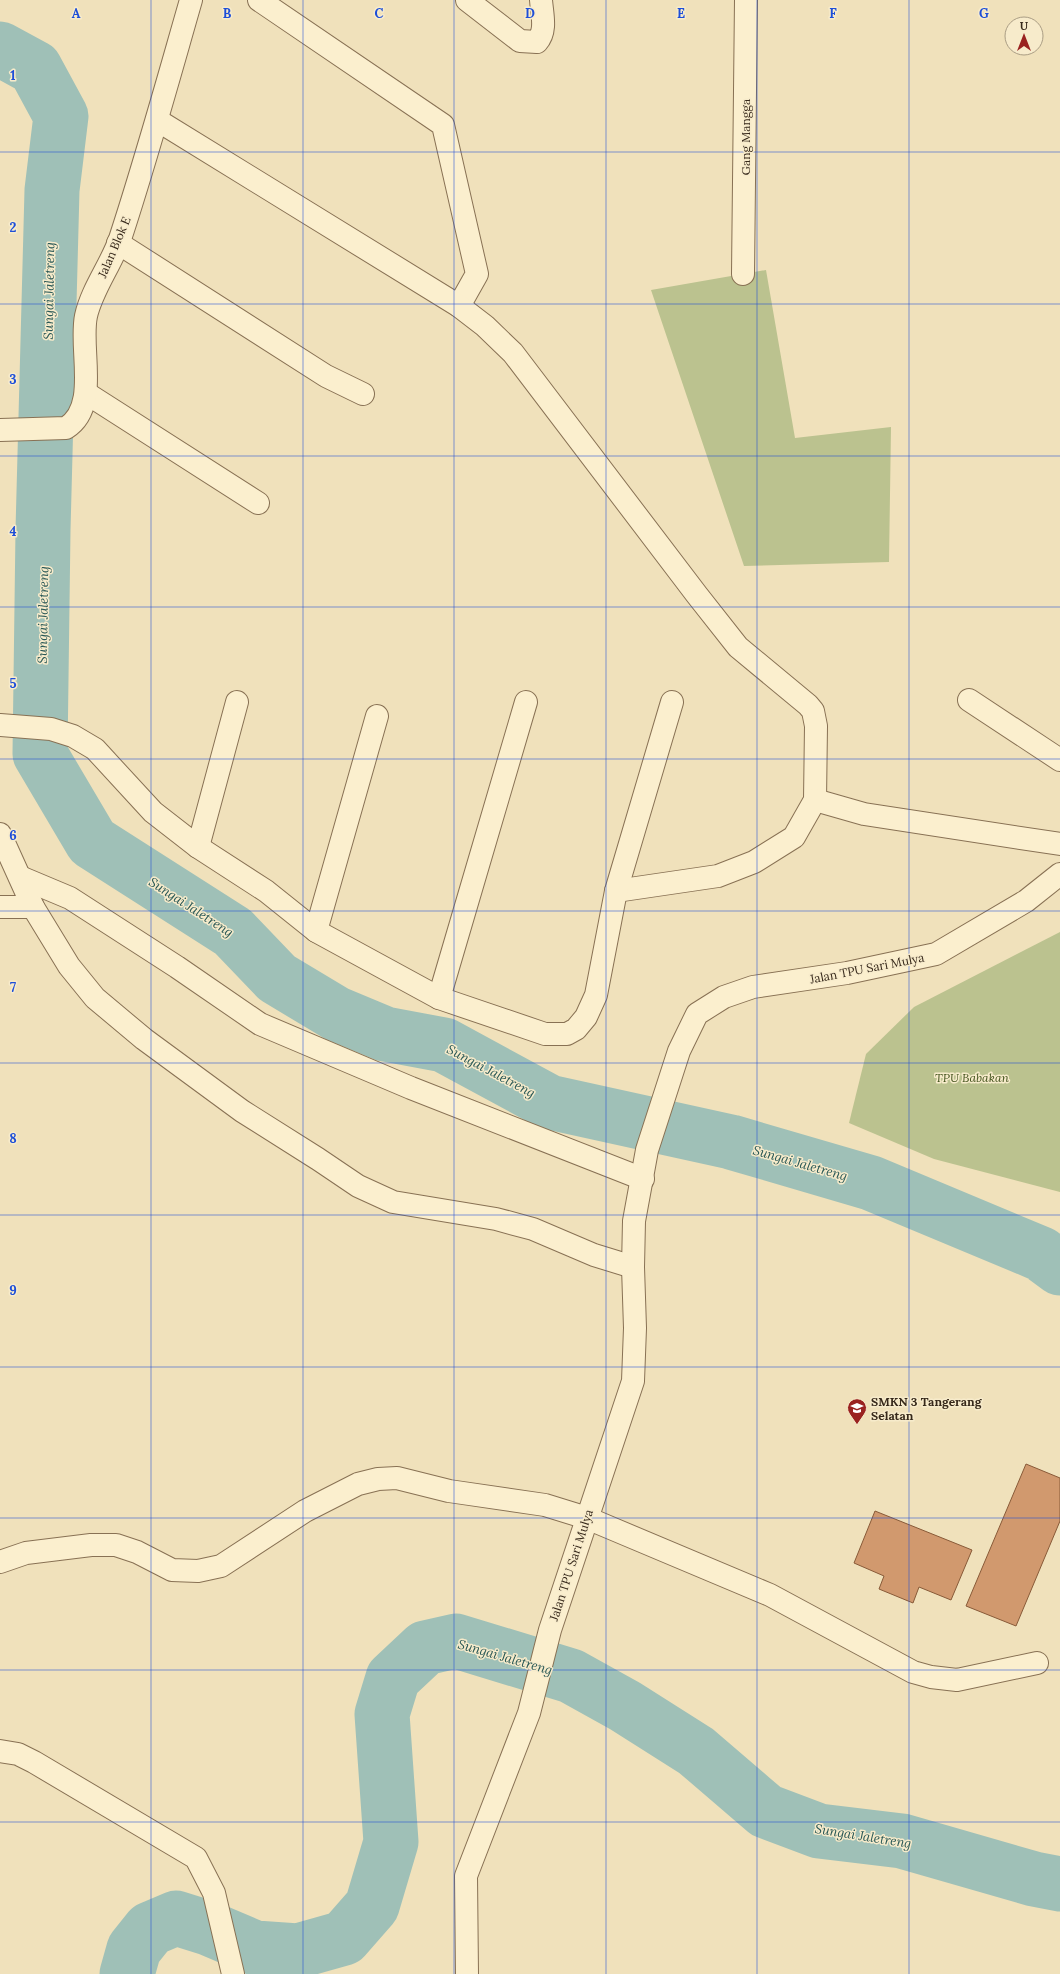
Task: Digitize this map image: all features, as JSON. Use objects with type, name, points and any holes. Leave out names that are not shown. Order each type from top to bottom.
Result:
[{"type":"street","name":"Jalan Blok E","points":[[3,430],[66,428],[71,425],[80,412],[86,393],[84,332],[90,303],[118,244],[157,120],[191,0]]},
{"type":"street","points":[[258,0],[443,125],[477,274],[459,306]]},
{"type":"street","points":[[467,0],[520,41],[528,42],[538,42],[542,37],[544,28],[541,0]]},
{"type":"street","name":"Gang Mangga","points":[[744,274],[746,0]]},
{"type":"street","points":[[157,120],[459,306],[485,326],[513,353],[738,647],[792,691],[813,711],[816,726],[815,800],[794,837],[754,862],[718,876],[616,891]]},
{"type":"street","points":[[118,244],[326,376],[363,394]]},
{"type":"street","points":[[86,393],[258,504]]},
{"type":"street","points":[[969,700],[1060,760]]},
{"type":"street","points":[[198,847],[237,702]]},
{"type":"street","points":[[439,998],[526,702]]},
{"type":"street","points":[[0,725],[51,729],[73,736],[95,749],[153,812],[198,847],[266,891],[316,932],[439,998],[545,1034],[567,1034],[572,1032],[586,1017],[596,995],[616,891],[672,702]]},
{"type":"street","points":[[316,932],[376,716]]},
{"type":"street","points":[[815,800],[864,814],[1060,844]]},
{"type":"street","points":[[0,834],[33,907],[69,966],[95,998],[144,1039],[242,1111],[358,1186],[393,1202],[496,1219],[533,1229],[594,1255],[633,1267]]},
{"type":"street","name":"Jalan TPU Sari Mulya","points":[[467,1974],[466,1876],[529,1713],[550,1630],[633,1381],[635,1328],[633,1267],[634,1221],[643,1179],[647,1150],[679,1051],[697,1014],[724,997],[753,987],[847,974],[936,954],[1026,901],[1060,874]]},
{"type":"street","points":[[20,877],[70,898],[177,967],[260,1024],[411,1088],[643,1179]]},
{"type":"street","points":[[0,907],[33,907]]},
{"type":"street","points":[[0,1562],[26,1553],[90,1545],[116,1545],[137,1552],[172,1570],[206,1570],[221,1566],[305,1511],[358,1484],[378,1479],[397,1478],[449,1491],[545,1505],[587,1518],[770,1595],[912,1672],[931,1677],[956,1680],[1037,1663]]},
{"type":"street","points":[[0,1750],[18,1754],[34,1762],[196,1858],[214,1893],[233,1974]]},
{"type":"green space","points":[[766,270],[795,438],[891,427],[889,562],[744,566],[651,290]]},
{"type":"green space","name":"TPU Babakan","points":[[1060,932],[1060,1192],[934,1159],[849,1123],[866,1054],[914,1007]]},
{"type":"building","points":[[1026,1464],[1060,1478],[1060,1521],[1016,1626],[966,1606]]},
{"type":"building","points":[[875,1511],[972,1550],[951,1600],[919,1587],[913,1603],[879,1589],[884,1576],[854,1563]]},
{"type":"waterway","name":"Sungai Jaletreng","points":[[0,49],[35,68],[61,116],[52,190],[43,530],[40,754],[92,842],[233,932],[277,978],[337,1014],[385,1034],[444,1045],[549,1102],[731,1142],[871,1183],[1041,1254],[1060,1268]]},
{"type":"waterway","name":"Sungai Jaletreng","points":[[127,1974],[134,1949],[150,1929],[176,1918],[208,1928],[255,1948],[298,1951],[344,1938],[372,1906],[391,1842],[382,1714],[393,1678],[425,1648],[456,1641],[571,1676],[625,1706],[696,1751],[766,1811],[819,1831],[902,1841],[1034,1879],[1060,1884]]},
{"type":"place","name":"SMKN 3 Tangerang Selatan","points":[[857,1425]]}]
